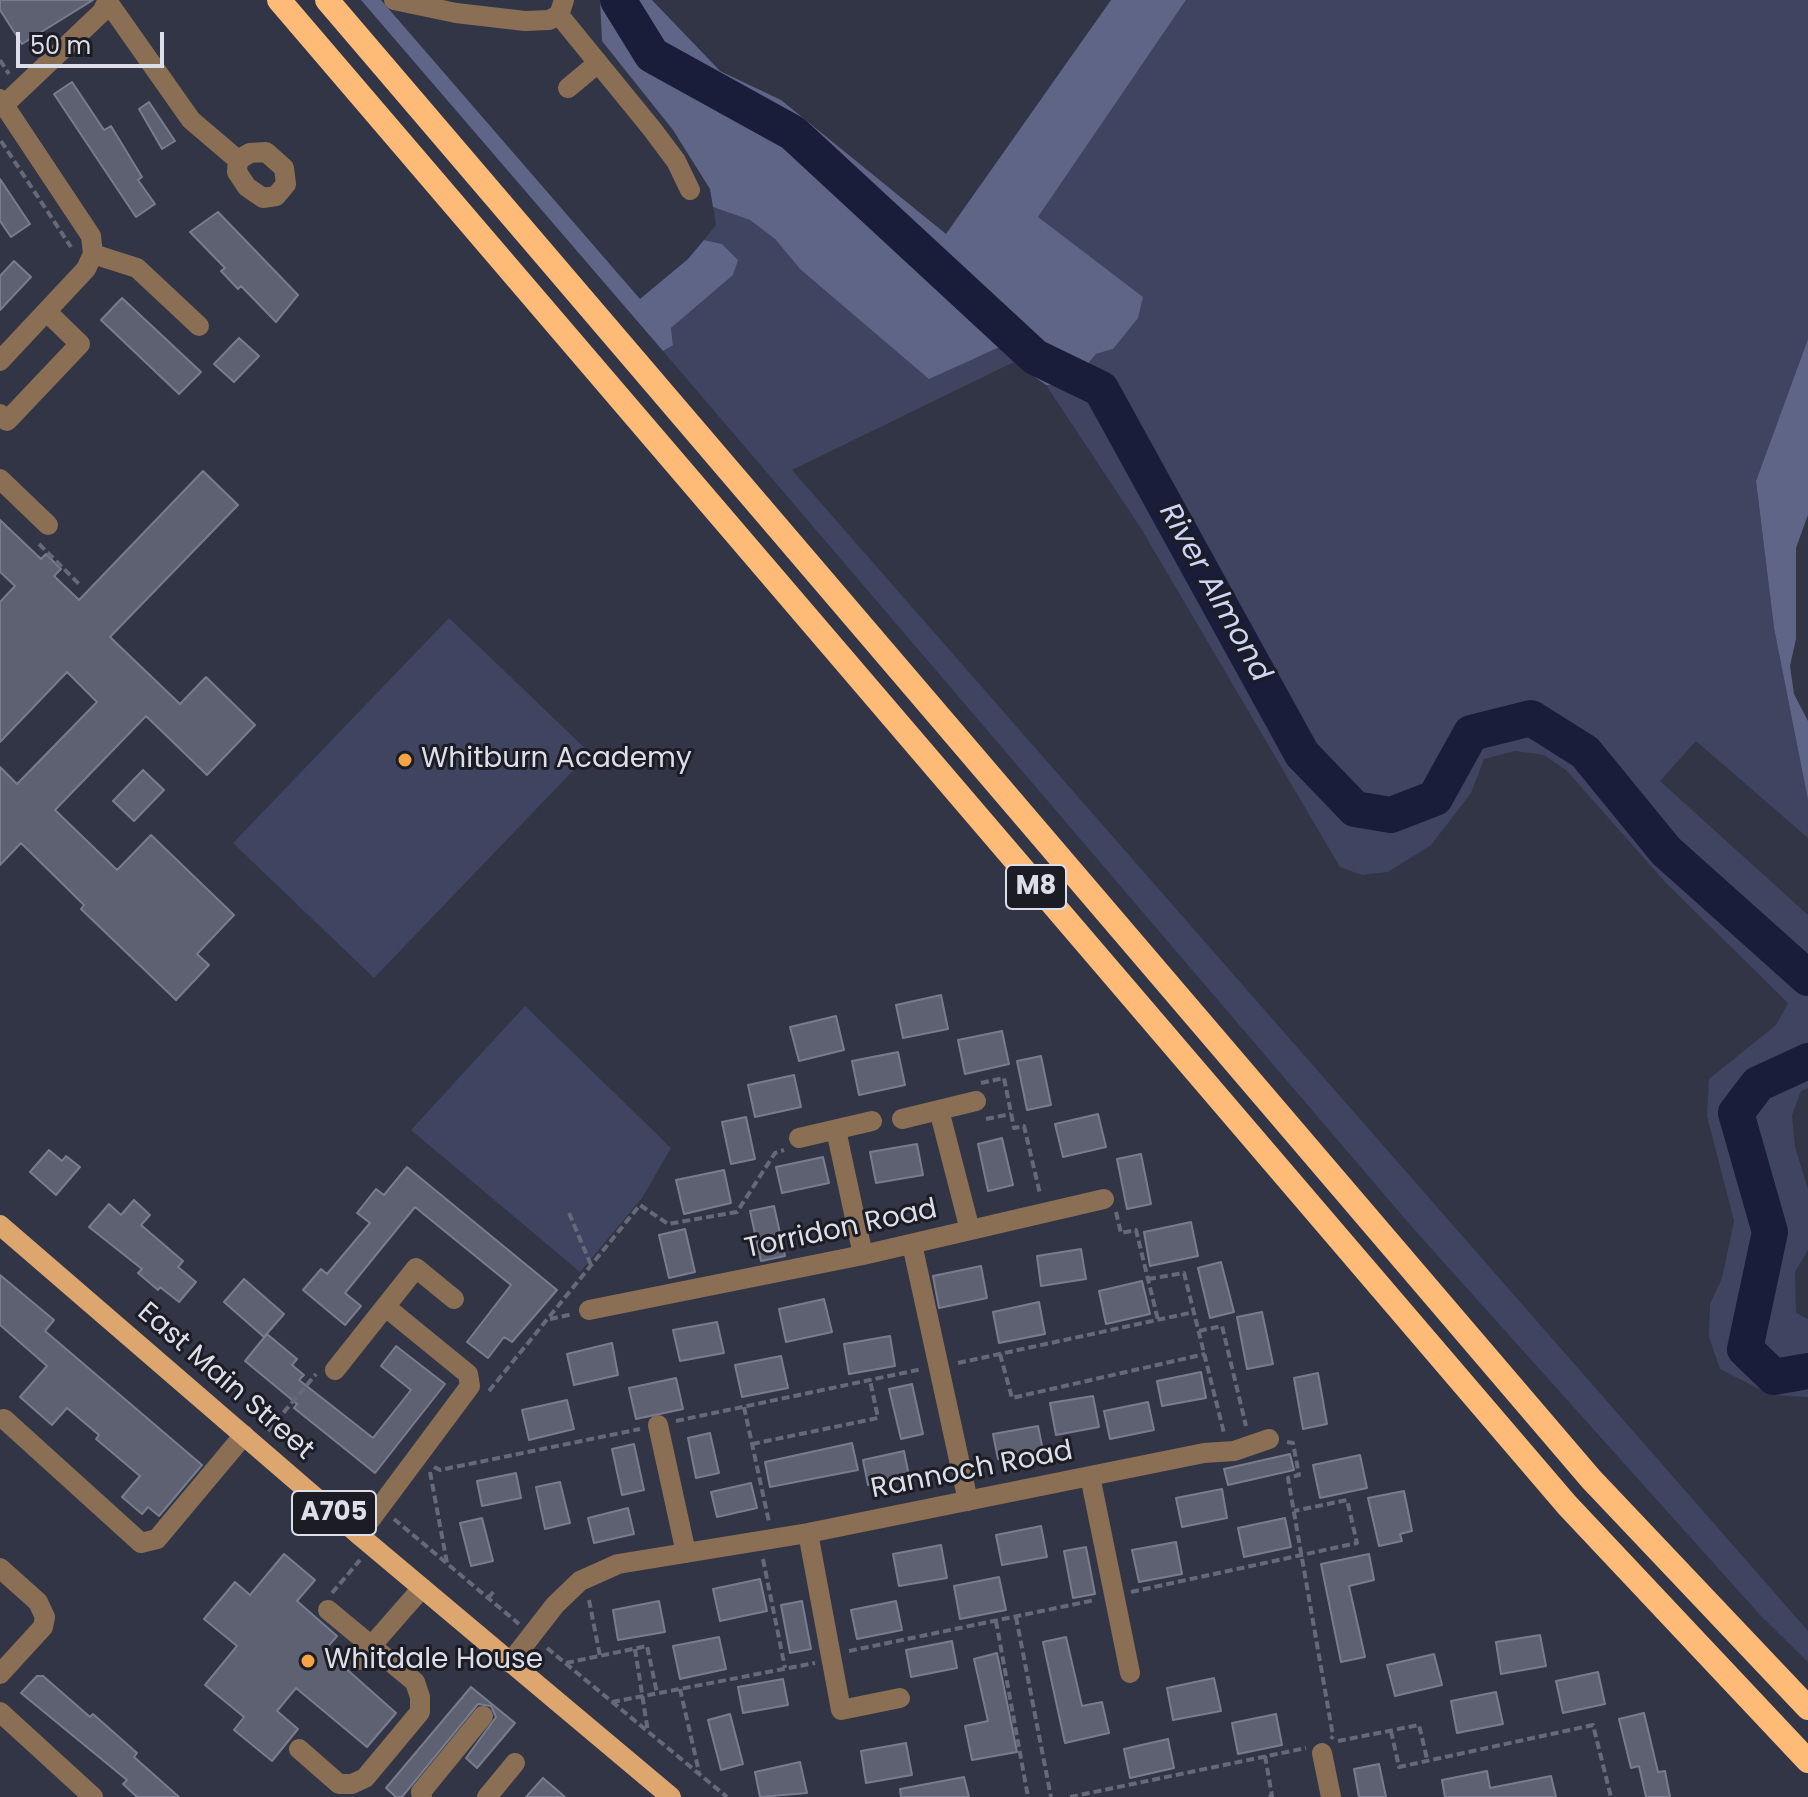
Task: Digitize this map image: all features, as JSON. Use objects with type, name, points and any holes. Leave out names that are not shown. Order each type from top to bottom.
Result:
[{"type":"highway","name":"M8","points":[[279,0],[1567,1505],[1779,1734],[1808,1761]]},
{"type":"highway","name":"M8","points":[[327,0],[1591,1479],[1808,1708]]},
{"type":"main road","name":"East Main Street","points":[[0,1225],[667,1796]]},
{"type":"street","points":[[394,0],[456,13],[525,21],[549,20],[562,7],[598,63],[676,161],[690,190]]},
{"type":"street","points":[[0,361],[89,262],[91,236],[2,102],[102,12],[108,1],[191,120],[238,160]]},
{"type":"street","points":[[568,88],[598,63]]},
{"type":"street","points":[[89,262],[137,268],[175,290],[199,326]]},
{"type":"street","points":[[2,421],[80,344],[47,312]]},
{"type":"street","points":[[0,479],[39,531]]},
{"type":"street","points":[[902,1119],[939,1110],[974,1093]]},
{"type":"street","points":[[939,1110],[970,1230]]},
{"type":"street","points":[[799,1138],[872,1121]]},
{"type":"street","points":[[836,1130],[863,1255]]},
{"type":"street","name":"Torridon Road","points":[[589,1310],[863,1255],[1104,1199]]},
{"type":"street","points":[[912,1244],[968,1501]]},
{"type":"street","points":[[335,1370],[416,1268],[454,1299]]},
{"type":"street","points":[[365,1540],[380,1507],[470,1386],[468,1374],[387,1308]]},
{"type":"street","points":[[4,1419],[141,1543],[157,1539],[250,1440]]},
{"type":"street","points":[[658,1425],[686,1553]]},
{"type":"street","name":"Rannoch Road","points":[[510,1663],[555,1605],[584,1579],[618,1564],[808,1533],[1229,1451],[1260,1442]]},
{"type":"street","points":[[1090,1476],[1130,1673]]},
{"type":"street","points":[[808,1533],[841,1710],[900,1698]]},
{"type":"street","points":[[0,1568],[38,1602],[45,1617],[43,1627],[0,1674]]},
{"type":"street","points":[[366,1653],[422,1588]]},
{"type":"street","points":[[299,1749],[339,1784],[352,1784],[365,1778],[420,1712],[420,1697],[415,1682],[366,1653],[330,1602]]},
{"type":"street","points":[[0,1712],[93,1797]]},
{"type":"street","points":[[422,1797],[421,1792],[483,1716]]},
{"type":"street","points":[[1325,1748],[1331,1797]]},
{"type":"street","points":[[487,1797],[515,1763]]},
{"type":"path","points":[[0,139],[89,262]]},
{"type":"path","points":[[39,531],[81,586]]},
{"type":"path","points":[[974,1093],[1004,1078],[1014,1128],[1024,1126],[1045,1213]]},
{"type":"path","points":[[488,1392],[640,1205],[668,1224],[737,1212],[775,1153],[801,1146],[799,1138]]},
{"type":"path","points":[[1104,1199],[1115,1209],[1121,1233],[1136,1230],[1158,1320]]},
{"type":"path","points":[[569,1213],[592,1265]]},
{"type":"path","points":[[1148,1279],[1184,1273],[1229,1451]]},
{"type":"path","points":[[939,1367],[1194,1312]]},
{"type":"path","points":[[1199,1331],[1222,1326],[1260,1442],[1293,1443],[1299,1475],[1288,1478],[1333,1736],[1325,1748]]},
{"type":"path","points":[[1000,1354],[1012,1398],[1205,1354]]},
{"type":"path","points":[[250,1440],[318,1372],[335,1370]]},
{"type":"path","points":[[752,1444],[878,1418],[870,1380]]},
{"type":"path","points":[[744,1407],[785,1669]]},
{"type":"path","points":[[419,1477],[429,1465]]},
{"type":"path","points":[[380,1507],[727,1797]]},
{"type":"path","points":[[330,1602],[365,1540]]},
{"type":"path","points":[[584,1579],[600,1656]]},
{"type":"path","points":[[488,1598],[495,1590]]},
{"type":"path","points":[[1016,1617],[1051,1797]]},
{"type":"path","points":[[996,1621],[1028,1797]]},
{"type":"path","points":[[566,1663],[647,1646],[657,1693]]},
{"type":"path","points":[[635,1649],[645,1695],[648,1732]]},
{"type":"path","points":[[612,1702],[818,1663],[829,1655]]},
{"type":"path","points":[[680,1689],[699,1773]]},
{"type":"path","points":[[1070,1797],[1265,1756],[1325,1748],[1419,1725],[1427,1759]]},
{"type":"path","points":[[1391,1731],[1399,1767],[1593,1725],[1611,1797]]},
{"type":"path","points":[[1265,1756],[1272,1796],[1267,1797]]},
{"type":"path","points":[[1110,1788],[1112,1797]]},
{"type":"shaded area","points":[[361,0],[381,0],[640,299],[688,259],[704,240],[722,244],[738,260],[733,275],[671,328],[673,345],[663,351]]},
{"type":"shaded area","points":[[600,0],[652,0],[720,71],[781,100],[946,234],[1111,0],[1186,0],[1038,217],[1143,297],[1138,318],[1113,349],[1096,354],[1071,384],[1046,385],[1014,362],[1004,345],[929,379],[800,269],[775,239],[750,220],[713,207],[710,189],[673,130],[602,41]]},
{"type":"shaded area","points":[[1186,0],[1808,0],[1808,339],[1756,481],[1774,628],[1808,800],[1808,838],[1696,741],[1660,781],[1808,915],[1808,1088],[1801,1091],[1792,1115],[1795,1147],[1808,1189],[1808,1250],[1795,1272],[1796,1313],[1808,1319],[1808,1397],[1771,1395],[1720,1369],[1709,1337],[1710,1304],[1722,1278],[1734,1221],[1707,1116],[1709,1079],[1776,1025],[1788,1003],[1666,883],[1567,771],[1544,755],[1515,751],[1484,759],[1471,793],[1431,845],[1388,872],[1362,875],[1340,867],[1142,530],[1046,385],[1071,384],[1096,354],[1113,349],[1038,217]]},
{"type":"shaded area","points":[[713,207],[750,220],[775,239],[800,269],[1004,345],[1014,362],[792,470],[1808,1631],[1808,1662],[1761,1616],[1412,1227],[663,351],[673,344],[671,328],[733,275],[737,260],[722,244],[704,240],[716,225]]},
{"type":"shaded area","points":[[1808,339],[1808,515],[1796,548],[1796,639],[1790,666],[1794,694],[1808,721],[1808,800],[1774,628],[1756,481]]},
{"type":"shaded area","points":[[449,618],[590,753],[374,978],[233,843]]},
{"type":"shaded area","points":[[525,1006],[671,1148],[642,1198],[580,1272],[411,1130]]},
{"type":"building","points":[[0,0],[93,0],[22,44],[0,10]]},
{"type":"building","points":[[72,82],[104,130],[111,126],[142,177],[138,180],[155,204],[136,217],[54,94]]},
{"type":"building","points":[[149,102],[175,141],[162,149],[139,109]]},
{"type":"building","points":[[0,179],[30,224],[11,237],[0,221]]},
{"type":"building","points":[[218,212],[298,295],[276,322],[241,286],[238,289],[221,271],[225,268],[190,232]]},
{"type":"building","points":[[14,261],[31,277],[0,310],[0,276]]},
{"type":"building","points":[[122,298],[201,372],[179,394],[101,320]]},
{"type":"building","points":[[239,338],[259,356],[234,382],[214,364]]},
{"type":"building","points":[[203,471],[238,505],[110,637],[180,704],[206,677],[255,725],[207,775],[146,716],[55,810],[117,870],[151,835],[234,915],[197,954],[209,965],[176,1000],[81,909],[84,905],[21,843],[0,865],[0,767],[17,784],[97,702],[67,672],[0,742],[0,602],[15,586],[0,572],[0,520],[41,559],[46,554],[61,569],[54,576],[79,600]]},
{"type":"building","points":[[143,770],[164,790],[134,821],[113,801]]},
{"type":"building","points":[[941,995],[948,1029],[903,1038],[896,1005]]},
{"type":"building","points":[[836,1016],[844,1050],[799,1061],[790,1027]]},
{"type":"building","points":[[1002,1031],[1009,1064],[965,1074],[958,1040]]},
{"type":"building","points":[[898,1052],[905,1085],[859,1095],[852,1061]]},
{"type":"building","points":[[1041,1056],[1051,1105],[1027,1110],[1017,1061]]},
{"type":"building","points":[[794,1075],[801,1107],[755,1117],[748,1085]]},
{"type":"building","points":[[1098,1114],[1106,1147],[1063,1157],[1055,1124]]},
{"type":"building","points":[[746,1117],[755,1159],[731,1164],[722,1122]]},
{"type":"building","points":[[1002,1138],[1013,1185],[988,1191],[978,1144]]},
{"type":"building","points":[[917,1144],[923,1175],[876,1183],[870,1152]]},
{"type":"building","points":[[49,1150],[62,1161],[66,1156],[80,1167],[56,1195],[30,1172]]},
{"type":"building","points":[[1141,1154],[1151,1204],[1127,1209],[1117,1159]]},
{"type":"building","points":[[823,1157],[829,1183],[782,1193],[776,1167]]},
{"type":"building","points":[[407,1167],[557,1290],[512,1342],[504,1337],[488,1358],[467,1342],[511,1285],[415,1207],[345,1293],[361,1306],[345,1325],[303,1290],[321,1269],[327,1274],[370,1223],[357,1213],[376,1189],[384,1195]]},
{"type":"building","points":[[724,1170],[731,1203],[684,1214],[676,1180]]},
{"type":"building","points":[[134,1200],[150,1215],[141,1225],[183,1261],[178,1267],[196,1282],[179,1302],[160,1287],[158,1290],[138,1273],[142,1269],[89,1227],[109,1204],[121,1215]]},
{"type":"building","points":[[774,1206],[785,1256],[761,1261],[750,1211]]},
{"type":"building","points":[[1191,1222],[1198,1256],[1150,1266],[1144,1232]]},
{"type":"building","points":[[685,1229],[695,1272],[669,1278],[659,1235]]},
{"type":"building","points":[[1081,1249],[1086,1279],[1041,1286],[1037,1256]]},
{"type":"building","points":[[1221,1262],[1234,1312],[1210,1318],[1198,1268]]},
{"type":"building","points":[[981,1266],[987,1298],[939,1308],[933,1276]]},
{"type":"building","points":[[0,1275],[54,1320],[45,1331],[202,1465],[159,1516],[148,1507],[142,1514],[122,1497],[140,1476],[96,1439],[99,1435],[67,1408],[52,1425],[20,1397],[47,1366],[0,1325]]},
{"type":"building","points":[[244,1279],[284,1314],[264,1337],[224,1302]]},
{"type":"building","points":[[1142,1281],[1150,1314],[1106,1324],[1099,1291]]},
{"type":"building","points":[[824,1299],[832,1332],[786,1342],[779,1309]]},
{"type":"building","points":[[1039,1302],[1045,1334],[999,1343],[993,1312]]},
{"type":"building","points":[[1262,1312],[1273,1364],[1247,1369],[1237,1317]]},
{"type":"building","points":[[717,1322],[724,1353],[680,1361],[673,1330]]},
{"type":"building","points":[[267,1334],[297,1359],[292,1365],[304,1375],[299,1380],[373,1438],[411,1390],[381,1366],[396,1346],[445,1384],[375,1473],[294,1408],[297,1404],[245,1361]]},
{"type":"building","points":[[890,1336],[895,1366],[849,1374],[844,1344]]},
{"type":"building","points":[[612,1343],[618,1375],[574,1385],[567,1354]]},
{"type":"building","points":[[781,1356],[788,1388],[742,1397],[735,1365]]},
{"type":"building","points":[[1201,1372],[1206,1398],[1162,1406],[1157,1381]]},
{"type":"building","points":[[1318,1373],[1327,1424],[1303,1429],[1294,1378]]},
{"type":"building","points":[[676,1378],[683,1409],[636,1419],[629,1388]]},
{"type":"building","points":[[912,1384],[923,1434],[901,1439],[889,1389]]},
{"type":"building","points":[[1093,1396],[1099,1427],[1056,1435],[1050,1403]]},
{"type":"building","points":[[567,1400],[574,1429],[529,1440],[522,1410]]},
{"type":"building","points":[[1148,1402],[1154,1430],[1110,1439],[1104,1411]]},
{"type":"building","points":[[1038,1426],[1043,1451],[998,1459],[993,1434]]},
{"type":"building","points":[[710,1433],[719,1473],[696,1478],[688,1438]]},
{"type":"building","points":[[852,1443],[858,1470],[770,1487],[765,1462]]},
{"type":"building","points":[[634,1444],[644,1490],[622,1495],[612,1449]]},
{"type":"building","points":[[904,1451],[909,1476],[868,1485],[863,1460]]},
{"type":"building","points":[[1290,1454],[1294,1470],[1228,1485],[1224,1469]]},
{"type":"building","points":[[1360,1455],[1367,1488],[1320,1498],[1313,1465]]},
{"type":"building","points":[[516,1473],[521,1498],[482,1506],[477,1481]]},
{"type":"building","points":[[560,1482],[570,1523],[545,1529],[536,1487]]},
{"type":"building","points":[[751,1483],[757,1508],[717,1517],[711,1492]]},
{"type":"building","points":[[1222,1489],[1227,1518],[1182,1527],[1176,1498]]},
{"type":"building","points":[[1404,1491],[1412,1531],[1400,1534],[1402,1541],[1379,1546],[1368,1498]]},
{"type":"building","points":[[628,1508],[634,1534],[594,1543],[588,1518]]},
{"type":"building","points":[[482,1518],[493,1561],[471,1566],[460,1523]]},
{"type":"building","points":[[1285,1518],[1291,1547],[1244,1557],[1238,1528]]},
{"type":"building","points":[[1041,1526],[1047,1557],[1002,1565],[996,1535]]},
{"type":"building","points":[[1176,1542],[1182,1574],[1139,1582],[1132,1550]]},
{"type":"building","points":[[941,1545],[947,1578],[899,1586],[893,1554]]},
{"type":"building","points":[[1086,1547],[1095,1594],[1073,1598],[1064,1551]]},
{"type":"building","name":"Whitdale House","points":[[284,1554],[315,1580],[297,1601],[337,1636],[325,1650],[396,1713],[367,1747],[296,1688],[277,1711],[298,1729],[272,1761],[234,1730],[244,1717],[205,1685],[237,1646],[204,1619],[235,1582],[250,1595]]},
{"type":"building","points":[[1369,1554],[1374,1580],[1349,1586],[1365,1657],[1341,1662],[1321,1564]]},
{"type":"building","points":[[999,1577],[1006,1610],[960,1619],[954,1586]]},
{"type":"building","points":[[760,1579],[767,1611],[720,1621],[713,1589]]},
{"type":"building","points":[[659,1601],[665,1632],[618,1640],[613,1610]]},
{"type":"building","points":[[802,1601],[811,1649],[790,1653],[781,1605]]},
{"type":"building","points":[[896,1601],[902,1630],[857,1639],[851,1610]]},
{"type":"building","points":[[1540,1635],[1546,1666],[1501,1674],[1496,1642]]},
{"type":"building","points":[[719,1637],[726,1669],[680,1679],[673,1646]]},
{"type":"building","points":[[1066,1637],[1082,1706],[1102,1702],[1109,1733],[1065,1743],[1043,1642]]},
{"type":"building","points":[[952,1641],[957,1668],[911,1677],[906,1650]]},
{"type":"building","points":[[997,1653],[1017,1752],[972,1760],[965,1726],[988,1721],[974,1659]]},
{"type":"building","points":[[1434,1654],[1442,1685],[1395,1696],[1387,1665]]},
{"type":"building","points":[[1598,1672],[1605,1704],[1563,1713],[1556,1681]]},
{"type":"building","points":[[37,1676],[43,1676],[90,1717],[93,1714],[137,1753],[134,1757],[179,1797],[137,1797],[123,1784],[127,1780],[21,1693]]},
{"type":"building","points":[[1214,1678],[1221,1711],[1173,1720],[1167,1688]]},
{"type":"building","points":[[783,1679],[788,1705],[743,1713],[738,1687]]},
{"type":"building","points":[[471,1687],[515,1723],[477,1768],[466,1758],[496,1717],[491,1706],[478,1704],[402,1797],[396,1797],[386,1788]]},
{"type":"building","points":[[1496,1692],[1503,1724],[1457,1733],[1451,1701]]},
{"type":"building","points":[[1644,1713],[1658,1772],[1665,1771],[1670,1797],[1646,1797],[1639,1766],[1631,1768],[1619,1719]]},
{"type":"building","points":[[730,1714],[743,1764],[721,1770],[708,1720]]},
{"type":"building","points":[[1276,1714],[1282,1745],[1238,1754],[1232,1723]]},
{"type":"building","points":[[1168,1739],[1174,1768],[1130,1778],[1124,1749]]},
{"type":"building","points":[[906,1743],[912,1775],[866,1783],[861,1751]]},
{"type":"building","points":[[800,1762],[807,1793],[760,1797],[755,1772]]},
{"type":"building","points":[[1379,1764],[1386,1797],[1359,1797],[1354,1769]]},
{"type":"building","points":[[1487,1771],[1490,1788],[1551,1776],[1556,1797],[1445,1797],[1442,1780]]},
{"type":"building","points":[[964,1777],[969,1797],[901,1797],[900,1789]]},
{"type":"building","points":[[543,1778],[565,1797],[526,1797]]},
{"type":"waterway","name":"River Almond","points":[[618,0],[652,55],[793,133],[1035,357],[1101,389],[1302,754],[1355,809],[1391,815],[1435,798],[1471,733],[1531,718],[1585,752],[1666,851],[1808,978]]},
{"type":"waterway","name":"River Almond","points":[[1808,1061],[1758,1084],[1736,1113],[1770,1232],[1745,1349],[1774,1377],[1808,1371]]},
{"type":"place","name":"Whitburn Academy","points":[[405,760]]},
{"type":"place","name":"Whitdale House","points":[[308,1661]]}]
